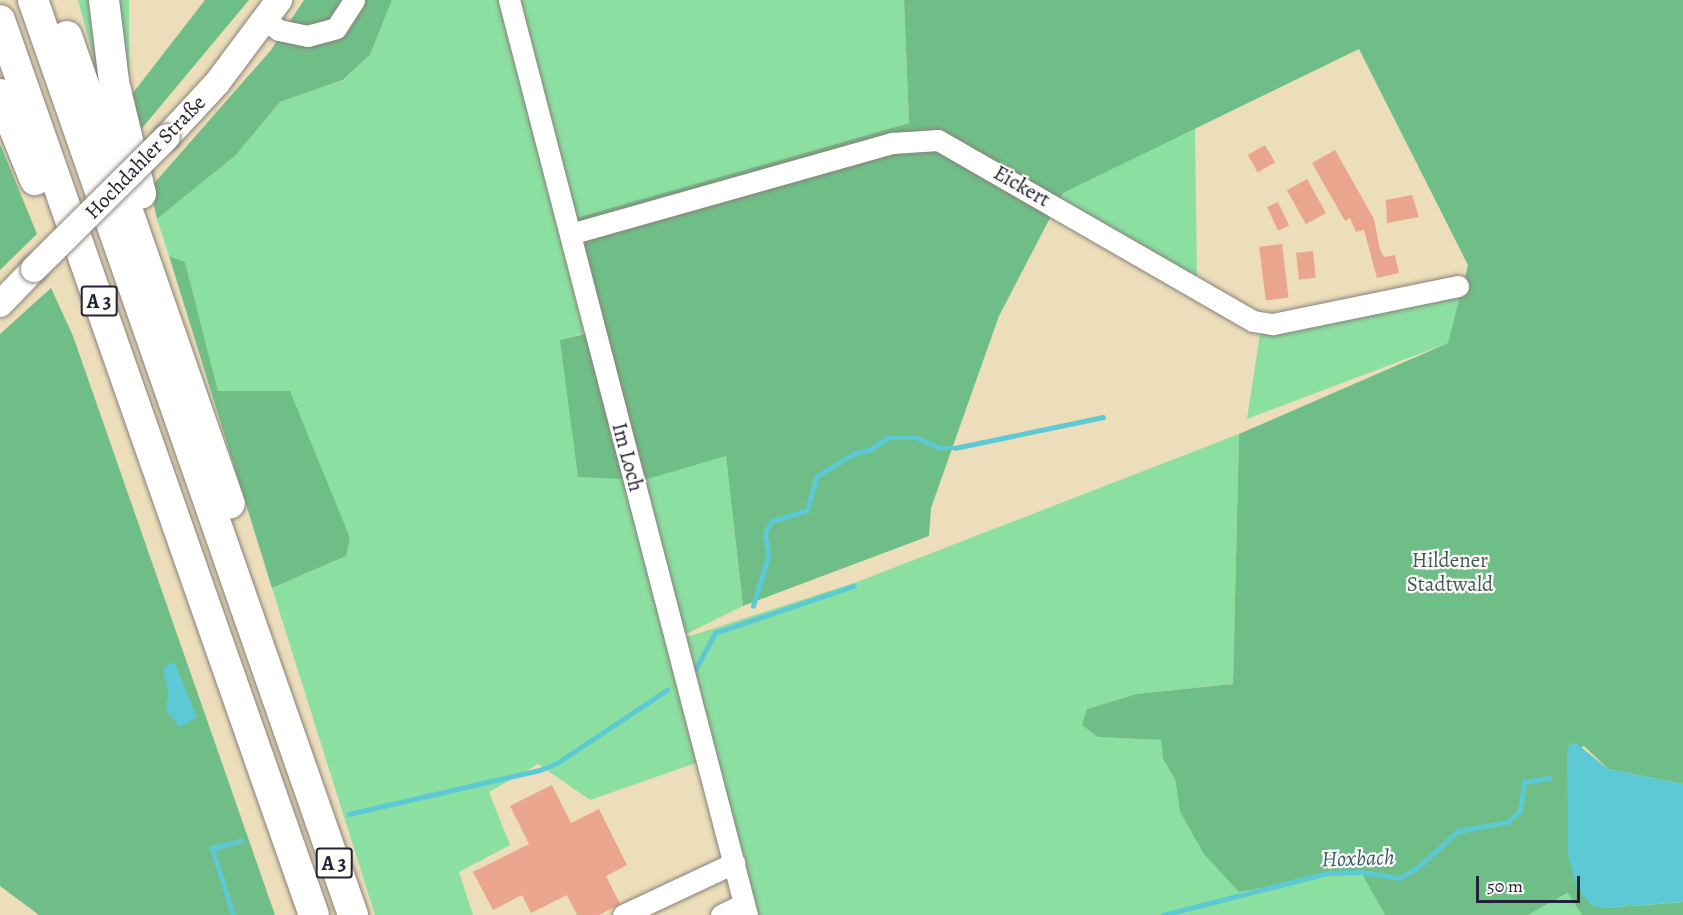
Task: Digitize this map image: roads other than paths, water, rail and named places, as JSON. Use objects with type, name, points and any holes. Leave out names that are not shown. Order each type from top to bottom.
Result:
[{"type":"highway","name":"A 3","points":[[33,0],[353,915]]},
{"type":"highway","points":[[55,0],[199,411],[309,740],[316,811]]},
{"type":"highway","points":[[104,0],[114,82],[199,411]]},
{"type":"highway","name":"A 3","points":[[0,20],[315,915]]},
{"type":"highway","points":[[0,94],[121,418],[197,584]]},
{"type":"main road","name":"Hochdahler Straße","points":[[0,304],[167,137],[217,83],[272,10]]},
{"type":"street","points":[[272,10],[279,30],[307,36],[336,28],[354,0]]},
{"type":"street","name":"Im Loch","points":[[508,0],[746,909]]},
{"type":"street","name":"Eickert","points":[[570,234],[892,143],[931,140],[957,148],[1253,321],[1273,324],[1458,286]]},
{"type":"street","points":[[623,915],[734,863]]},
{"type":"street","points":[[721,915],[746,909]]},
{"type":"water","points":[[171,662],[175,664],[197,717],[180,727],[166,711],[168,692],[163,669]]},
{"type":"water","points":[[1576,743],[1608,769],[1683,784],[1683,902],[1604,908],[1592,906],[1577,888],[1568,854],[1567,755],[1569,745]]},
{"type":"waterway","points":[[753,606],[768,557],[765,532],[772,521],[807,510],[817,476],[853,454],[871,449],[888,438],[918,438],[940,448],[955,448],[1103,417]]},
{"type":"waterway","points":[[695,670],[715,633],[853,586]]},
{"type":"waterway","points":[[349,814],[540,770],[557,763],[667,690]]},
{"type":"waterway","name":"Hoxbach","points":[[1163,915],[1328,873],[1362,872],[1399,878],[1416,869],[1458,831],[1508,822],[1520,811],[1524,782],[1549,778]]},
{"type":"waterway","points":[[233,915],[212,848],[241,841]]},
{"type":"park label","name":"Hildener Stadtwald","points":[[1450,572]]}]
